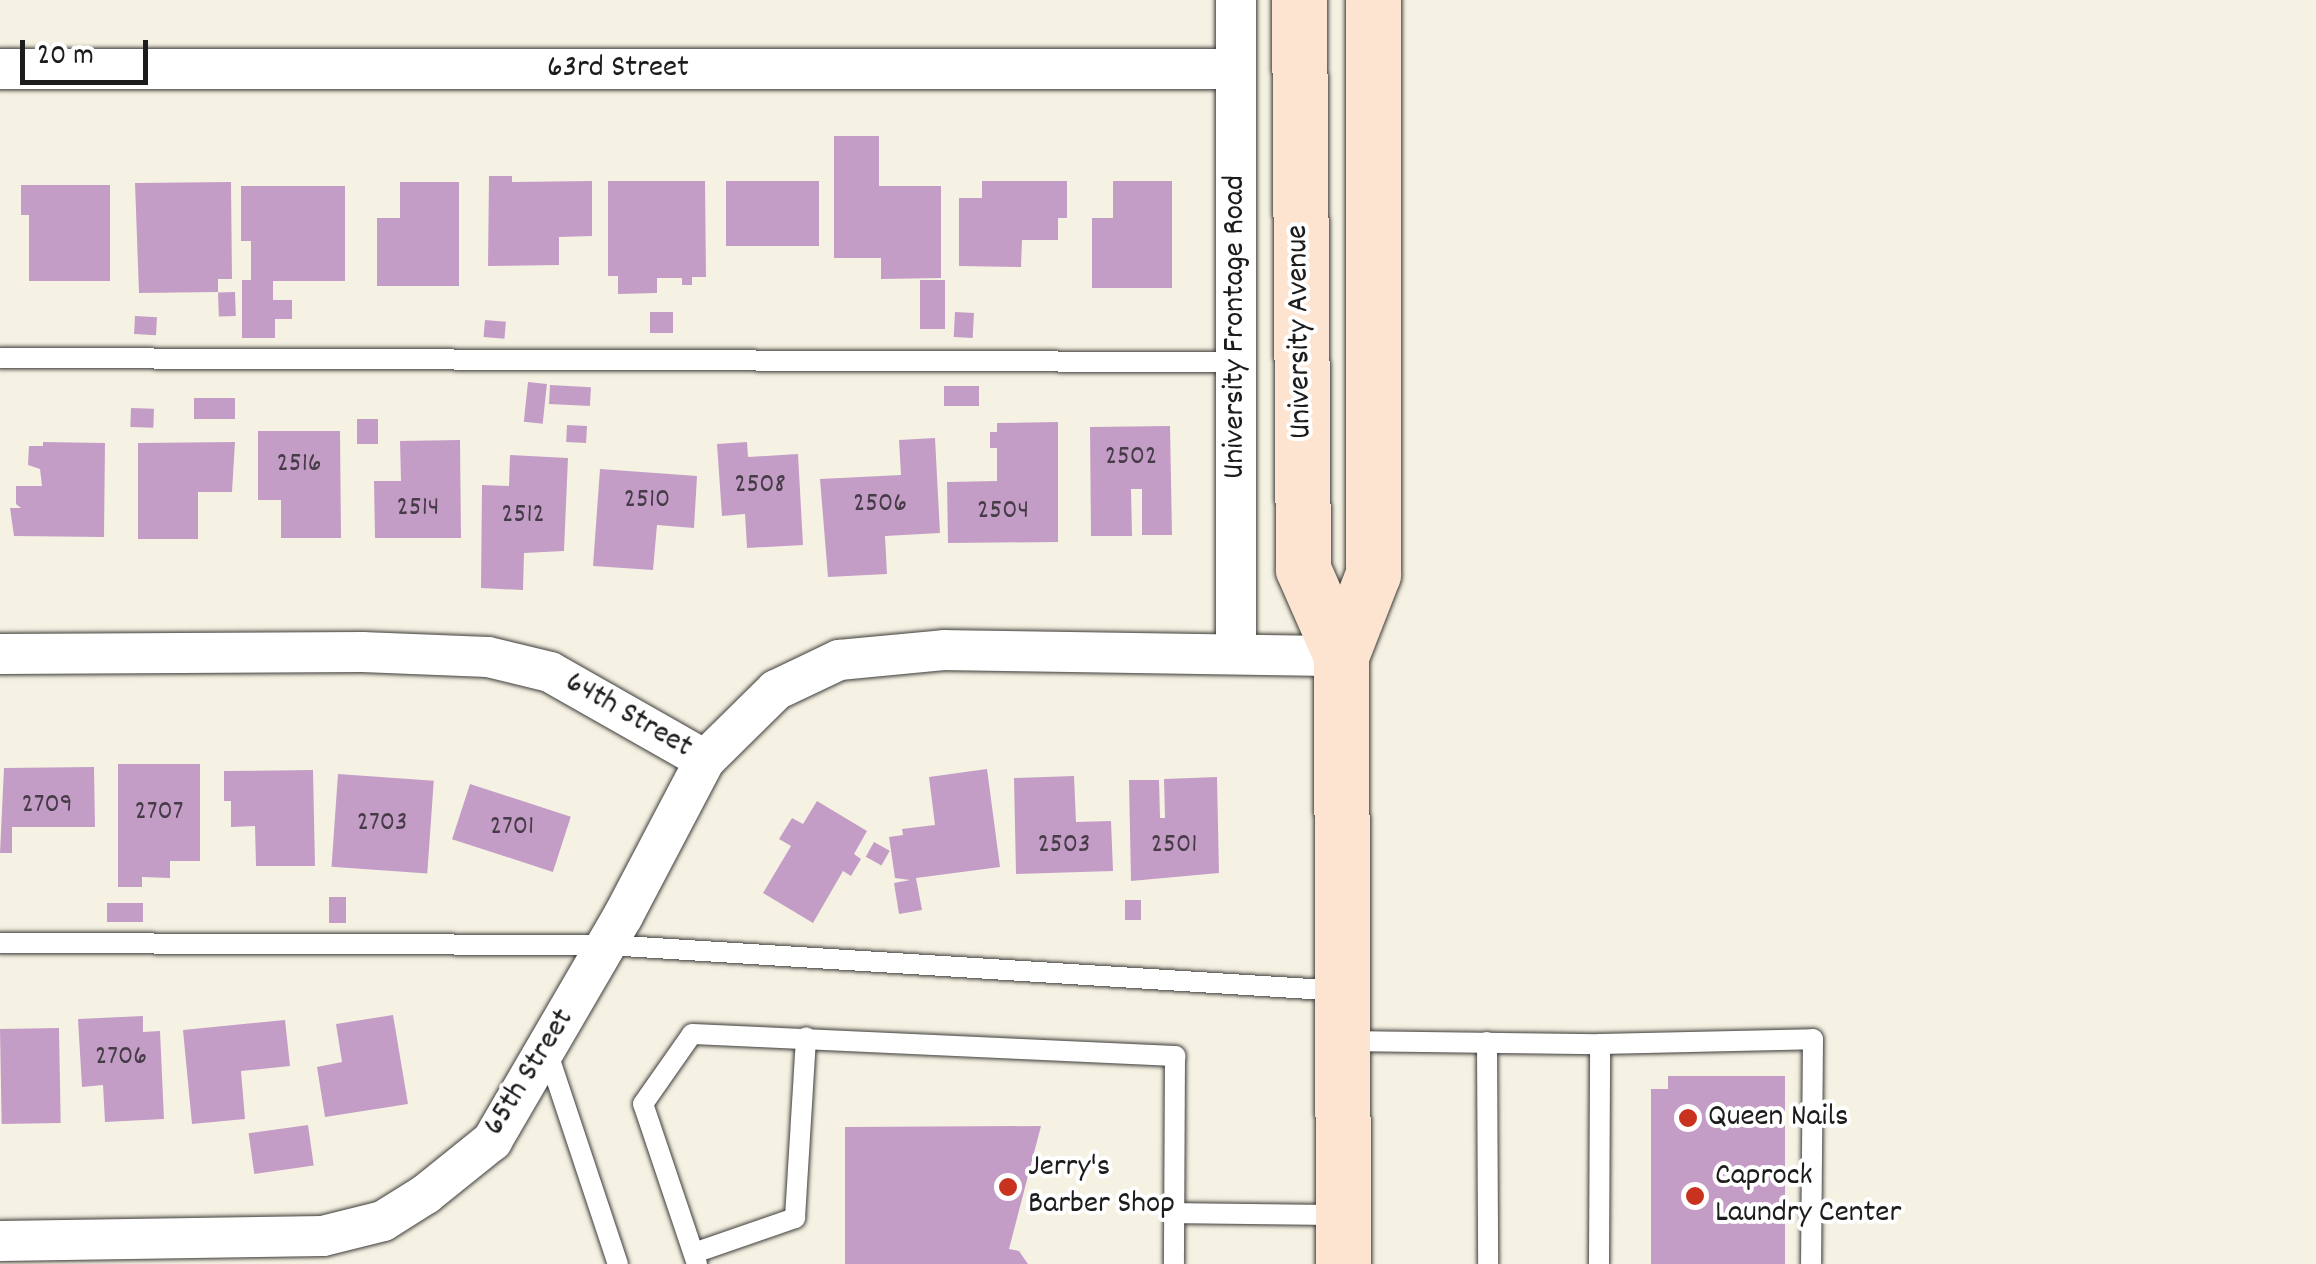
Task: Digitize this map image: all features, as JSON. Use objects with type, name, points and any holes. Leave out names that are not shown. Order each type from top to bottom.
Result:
[{"type":"main road","name":"University Avenue","points":[[1299,0],[1303,569],[1341,656]]},
{"type":"main road","name":"University Avenue","points":[[1343,1239],[1341,656],[1374,574],[1374,0]]},
{"type":"street","name":"University Frontage Road","points":[[1236,0],[1236,654]]},
{"type":"street","name":"63rd Street","points":[[0,69],[1236,70]]},
{"type":"street","name":"64th Street","points":[[0,654],[362,652],[488,658],[550,672],[705,760],[776,690],[838,660],[944,650],[1341,656]]},
{"type":"street","name":"65th Street","points":[[0,1241],[323,1236],[383,1221],[492,1141],[607,945],[705,760]]},
{"type":"lane","points":[[0,358],[1236,362]]},
{"type":"lane","points":[[0,943],[607,945],[1342,1016],[1487,1042],[1813,1040],[1810,1264]]},
{"type":"lane","points":[[806,1037],[795,1218],[696,1258],[643,1104],[692,1034],[806,1037],[1175,1056],[1174,1264]]},
{"type":"lane","points":[[1487,1042],[1488,1264]]},
{"type":"lane","points":[[1600,1044],[1600,1264]]},
{"type":"lane","points":[[546,1049],[618,1264]]},
{"type":"lane","points":[[1175,1214],[1343,1239]]},
{"type":"building","points":[[834,136],[879,136],[879,186],[941,186],[941,278],[881,279],[881,258],[834,258]]},
{"type":"building","points":[[489,176],[512,176],[512,182],[592,181],[592,236],[559,237],[559,265],[488,266]]},
{"type":"building","points":[[608,181],[705,181],[706,277],[692,277],[692,285],[682,285],[682,278],[657,278],[657,293],[618,294],[618,276],[608,276]]},
{"type":"building","points":[[726,181],[819,181],[819,246],[726,246]]},
{"type":"building","points":[[982,181],[1067,181],[1067,218],[1058,218],[1058,240],[1022,240],[1021,267],[959,266],[959,198],[982,198]]},
{"type":"building","points":[[1113,181],[1172,181],[1172,288],[1092,288],[1092,218],[1113,218]]},
{"type":"building","points":[[231,182],[232,279],[218,279],[218,292],[139,293],[135,183]]},
{"type":"building","points":[[400,182],[459,182],[459,286],[377,286],[377,218],[400,218]]},
{"type":"building","points":[[21,185],[110,185],[110,281],[29,281],[29,215],[21,215]]},
{"type":"building","points":[[241,186],[345,186],[345,281],[273,281],[273,300],[292,300],[292,319],[275,319],[275,338],[242,338],[242,280],[251,280],[251,241],[241,241]]},
{"type":"building","points":[[920,280],[945,280],[945,329],[920,329]]},
{"type":"building","points":[[235,292],[236,316],[219,317],[218,293]]},
{"type":"building","points":[[650,312],[673,312],[673,333],[650,333]]},
{"type":"building","points":[[955,312],[974,313],[973,338],[954,337]]},
{"type":"building","points":[[135,316],[157,317],[156,335],[134,334]]},
{"type":"building","points":[[485,320],[506,322],[504,339],[484,337]]},
{"type":"building","points":[[528,382],[547,384],[543,424],[524,422]]},
{"type":"building","points":[[550,385],[591,387],[590,406],[549,404]]},
{"type":"building","points":[[944,386],[979,386],[979,406],[944,406]]},
{"type":"building","points":[[194,398],[235,398],[235,419],[194,419]]},
{"type":"building","points":[[131,408],[154,409],[153,428],[130,427]]},
{"type":"building","points":[[357,419],[378,419],[378,444],[357,444]]},
{"type":"building","points":[[1058,422],[1058,542],[948,543],[947,482],[997,481],[997,448],[990,448],[990,432],[997,432],[997,423]]},
{"type":"building","points":[[567,425],[587,426],[586,443],[566,442]]},
{"type":"building","points":[[1170,426],[1172,535],[1142,535],[1142,489],[1131,489],[1132,536],[1091,536],[1090,427]]},
{"type":"building","points":[[258,431],[340,431],[341,538],[281,538],[281,500],[258,500]]},
{"type":"building","points":[[935,438],[940,533],[885,536],[887,574],[828,577],[820,479],[901,475],[899,440]]},
{"type":"building","points":[[460,440],[461,538],[375,538],[374,481],[401,481],[400,441]]},
{"type":"building","points":[[43,442],[105,443],[104,537],[14,536],[10,508],[21,508],[16,504],[16,486],[42,486],[40,469],[28,465],[29,446],[43,446]]},
{"type":"building","points":[[235,442],[232,492],[198,492],[198,539],[138,539],[138,443]]},
{"type":"building","points":[[747,442],[748,457],[798,454],[803,545],[747,548],[745,514],[722,516],[717,444]]},
{"type":"building","points":[[510,455],[568,458],[564,551],[524,553],[523,590],[481,588],[482,485],[509,486]]},
{"type":"building","points":[[600,469],[697,476],[694,528],[657,525],[653,570],[593,566]]},
{"type":"building","points":[[118,764],[200,764],[200,861],[170,861],[170,878],[142,877],[142,887],[118,887]]},
{"type":"building","points":[[94,767],[95,827],[12,827],[12,853],[0,853],[4,768]]},
{"type":"building","points":[[987,769],[1000,867],[916,878],[922,910],[899,914],[894,883],[910,880],[895,878],[889,837],[903,835],[902,829],[935,825],[929,777]]},
{"type":"building","points":[[313,770],[315,866],[256,866],[255,826],[231,827],[231,801],[224,801],[224,771]]},
{"type":"building","points":[[338,774],[434,781],[427,873],[332,867]]},
{"type":"building","points":[[1074,776],[1076,822],[1111,821],[1113,871],[1016,874],[1014,778]]},
{"type":"building","points":[[1217,777],[1219,873],[1131,881],[1129,780],[1159,780],[1160,818],[1165,818],[1164,779]]},
{"type":"building","points":[[470,784],[571,817],[553,872],[452,839]]},
{"type":"building","points":[[817,801],[867,831],[854,854],[861,859],[851,876],[843,871],[813,923],[763,893],[791,846],[779,839],[792,818],[803,824]]},
{"type":"building","points":[[874,842],[890,851],[882,866],[866,857]]},
{"type":"building","points":[[329,897],[346,897],[346,923],[329,923]]},
{"type":"building","points":[[1125,900],[1141,900],[1141,920],[1125,920]]},
{"type":"building","points":[[107,903],[143,903],[143,922],[107,922]]},
{"type":"building","points":[[393,1015],[408,1104],[325,1117],[317,1067],[342,1062],[336,1024]]},
{"type":"building","points":[[143,1016],[143,1032],[160,1031],[164,1119],[105,1122],[103,1085],[82,1087],[78,1019]]},
{"type":"building","points":[[285,1020],[290,1066],[241,1071],[245,1119],[192,1124],[183,1030]]},
{"type":"building","points":[[59,1028],[61,1123],[2,1124],[0,1029]]},
{"type":"building","points":[[1668,1076],[1785,1076],[1785,1264],[1651,1264],[1651,1089],[1668,1089]]},
{"type":"building","points":[[308,1125],[314,1166],[254,1174],[249,1133]]},
{"type":"building","points":[[1041,1126],[1009,1249],[1019,1251],[1028,1264],[845,1264],[845,1127]]},
{"type":"place","name":"Queen Nails","points":[[1688,1118]]},
{"type":"place","name":"Jerry's Barber Shop","points":[[1008,1187]]},
{"type":"place","name":"Caprock Laundry Center","points":[[1695,1196]]}]
